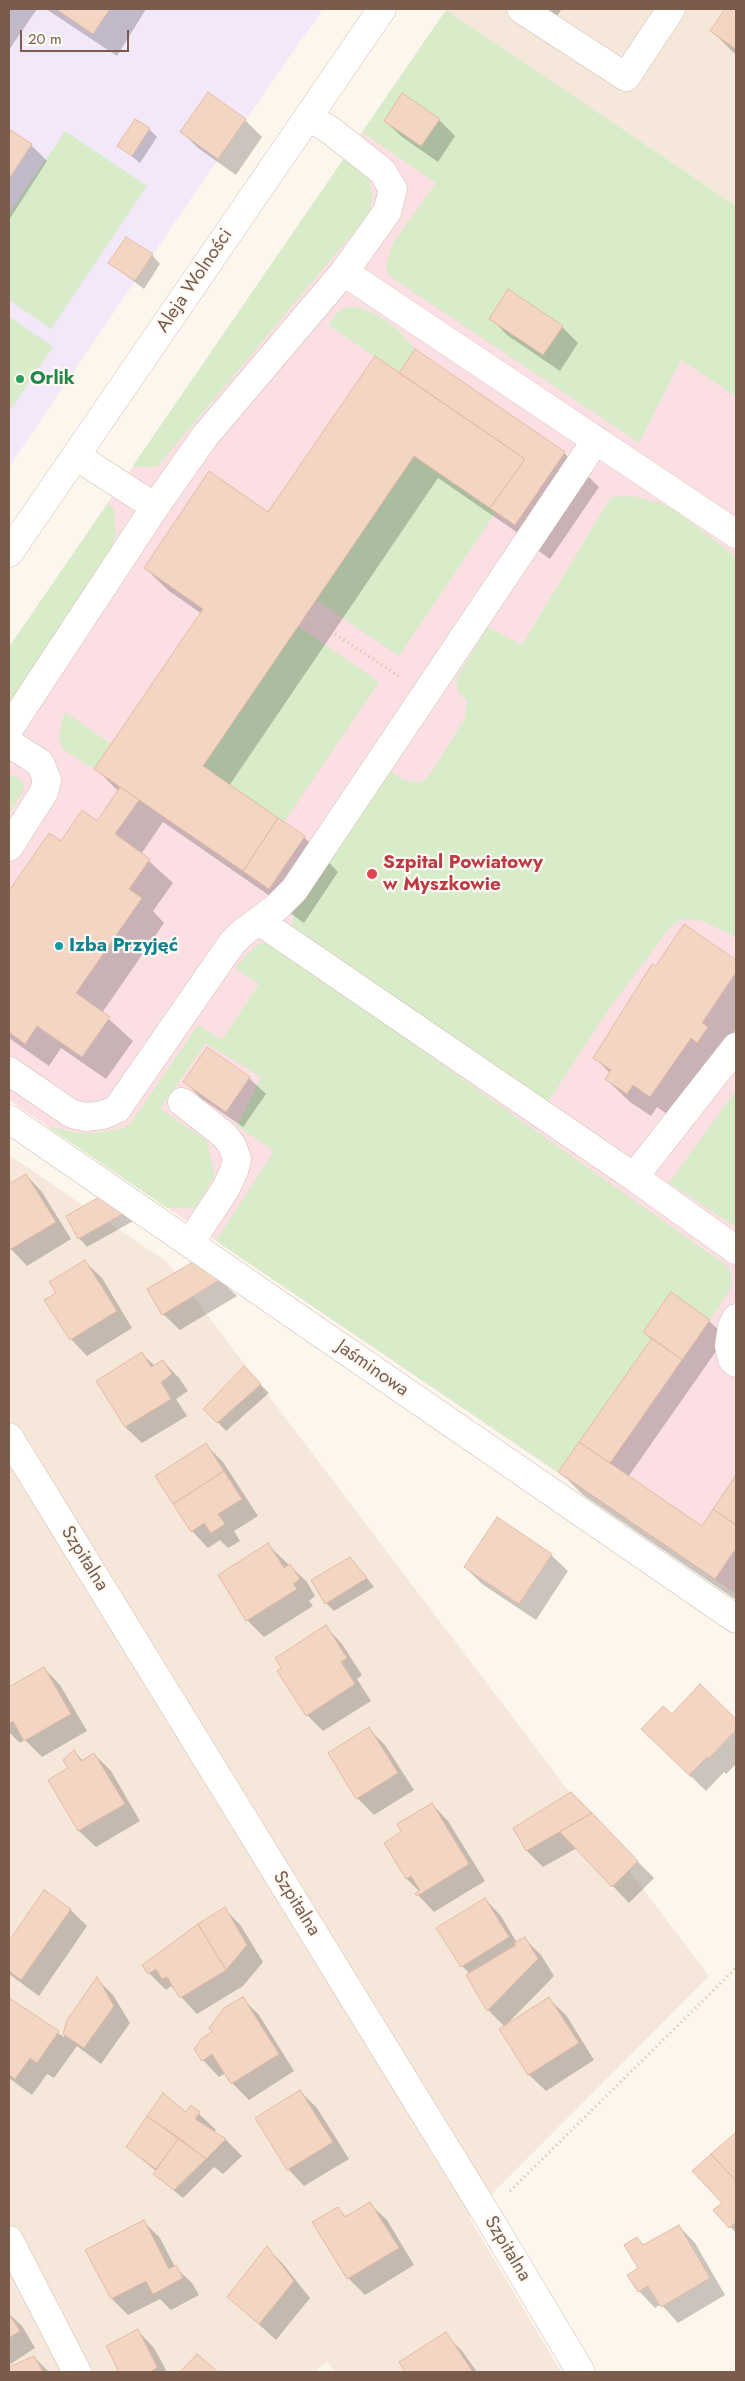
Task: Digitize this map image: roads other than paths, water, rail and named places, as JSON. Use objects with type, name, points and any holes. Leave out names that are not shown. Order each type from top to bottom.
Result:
[{"type":"street","name":"Aleja Wolności","points":[[9,554],[382,9]]},
{"type":"street","points":[[521,9],[626,77],[671,9]]},
{"type":"street","points":[[9,729],[155,506],[205,436],[344,272],[387,212],[393,189],[382,171],[330,130],[308,118]]},
{"type":"street","points":[[344,272],[736,534]]},
{"type":"street","points":[[9,1071],[72,1114],[86,1117],[103,1115],[117,1108],[232,943],[241,934],[277,908],[294,890],[596,440]]},
{"type":"street","points":[[76,456],[155,506]]},
{"type":"street","points":[[9,743],[40,763],[47,780],[44,792],[9,847]]},
{"type":"street","points":[[259,921],[634,1177],[736,1250]]},
{"type":"street","points":[[634,1177],[736,1047]]},
{"type":"street","points":[[182,1102],[223,1134],[232,1145],[237,1159],[234,1172],[226,1188],[190,1243]]},
{"type":"street","name":"Jaśminowa","points":[[9,1119],[736,1619]]},
{"type":"street","points":[[736,1318],[732,1327],[729,1346],[732,1359],[736,1363]]},
{"type":"street","name":"Szpitalna","points":[[9,1437],[487,2215],[581,2372]]},
{"type":"street","points":[[9,2240],[77,2372]]},
{"type":"place","name":"Orlik","points":[[20,379]]},
{"type":"place","name":"Szpital Powiatowy w Myszkowie","points":[[372,874]]},
{"type":"place","name":"Izba Przyjęć","points":[[59,946]]}]
